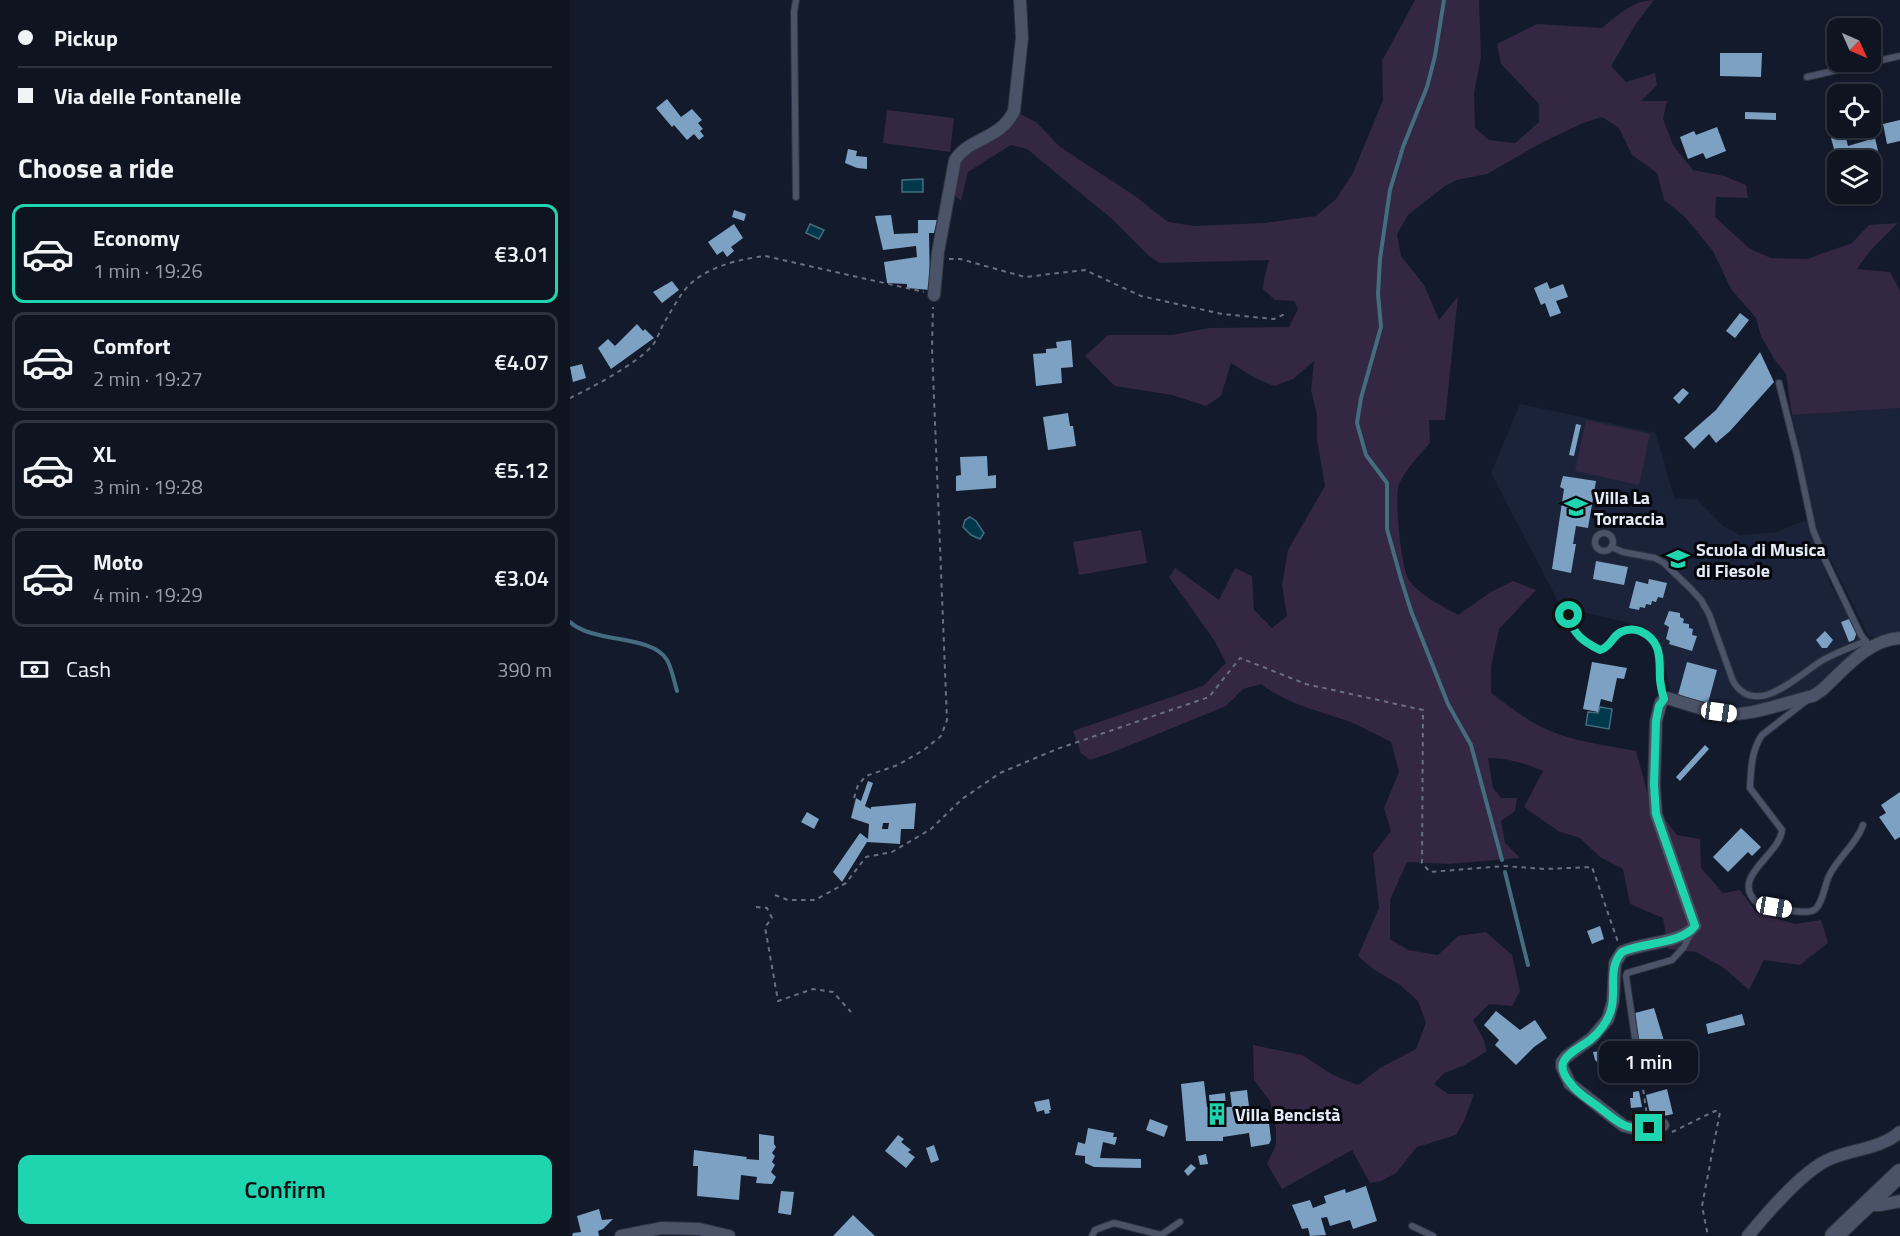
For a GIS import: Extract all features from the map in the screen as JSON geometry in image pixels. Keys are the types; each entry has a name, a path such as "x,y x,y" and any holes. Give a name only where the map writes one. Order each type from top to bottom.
{"main road":[{"path":"1834,1236 1900,1173"}],"street":[{"path":"934,295 937,263 955,160 964,150 1002,129 1010,121 1014,111 1022,38 1020,0"},
{"path":"1663,1125 1637,1129 1624,1126 1570,1084 1562,1067 1562,1062 1566,1057 1592,1038 1608,1019 1613,1001 1615,963 1622,952 1665,941 1693,929 1695,923 1656,814 1654,785 1656,721 1659,706 1667,698 1732,714 1746,713 1813,696 1822,690 1868,644 1900,638"},
{"path":"1748,1236 1811,1170 1821,1163 1888,1140 1900,1132"},
{"path":"1866,1205 1900,1201"},
{"path":"621,1236 662,1228 699,1229 729,1236"}],"lane":[{"path":"796,0 794,12 796,197"},
{"path":"1807,77 1900,56"},
{"path":"1611,547 1623,552 1655,558 1664,563 1701,600 1709,614 1733,681 1744,694 1767,696 1822,661 1868,644 1826,562 1813,530 1779,383"},
{"path":"1569,615 1577,636 1600,650 1609,646 1623,631 1637,630 1650,638 1661,658 1660,682 1664,699"},
{"path":"1813,696 1762,735 1758,741 1752,762 1750,788 1782,830 1776,846 1750,876 1748,883 1753,899 1758,904 1806,912 1814,911 1819,906 1830,874 1842,855 1857,839 1863,825"},
{"path":"1636,1045 1627,973 1671,960 1684,947 1693,929"},
{"path":"1092,1236 1095,1230 1114,1223 1161,1235 1180,1222"},
{"path":"1412,1226 1433,1236"}],"path":[{"path":"570,398 635,360 653,345 662,325 688,286 708,272 745,259 765,256 934,295 932,348 947,720 941,736 925,749 898,765 866,776 858,785 854,798"},
{"path":"937,263 954,258 1025,277 1084,270 1141,296 1222,314 1274,319 1285,314"},
{"path":"775,894 788,900 815,900 846,883 866,857 892,852 931,829 962,799 1000,773 1057,749 1209,697 1240,658 1306,684 1423,710 1422,863 1430,872 1504,866 1545,870 1592,867 1622,952"},
{"path":"756,907 767,908 772,918 765,927 778,1001 813,989 833,992 851,1012"},
{"path":"1636,1045 1649,1128"},
{"path":"1663,1125 1664,1131 1669,1134 1714,1111 1720,1112 1702,1206 1708,1236"}],"shaded area":[{"path":"1415,0 1479,0 1481,57 1474,93 1475,128 1489,140 1515,143 1539,122 1539,104 1501,64 1497,44 1537,24 1602,28 1633,5 1654,0 1637,22 1611,66 1626,82 1655,73 1657,85 1641,101 1667,101 1663,119 1673,145 1693,170 1724,176 1746,185 1748,198 1716,197 1715,217 1750,249 1771,258 1807,259 1852,243 1869,225 1898,223 1870,251 1857,269 1890,272 1900,291 1900,408 1792,415 1786,374 1761,336 1756,318 1731,289 1713,251 1685,217 1664,200 1657,173 1632,155 1619,128 1602,117 1583,123 1543,142 1487,174 1457,180 1445,186 1408,215 1397,234 1401,256 1424,285 1439,320 1458,296 1445,420 1429,420 1430,443 1413,462 1399,484 1398,516 1401,548 1409,580 1425,595 1458,615 1491,592 1513,581 1536,590 1499,629 1491,667 1491,693 1541,727 1567,737 1636,751 1649,798 1677,835 1700,839 1701,868 1723,893 1740,890 1756,912 1795,924 1821,920 1828,943 1800,965 1764,960 1749,990 1724,968 1696,952 1668,949 1663,918 1630,904 1623,869 1600,857 1580,838 1558,831 1524,807 1543,771 1516,762 1488,758 1493,788 1501,798 1517,798 1515,811 1501,821 1505,843 1520,858 1448,864 1407,862 1390,900 1390,939 1408,950 1438,955 1458,936 1486,932 1512,955 1520,991 1512,1006 1489,1004 1473,1020 1487,1051 1465,1065 1444,1073 1434,1084 1448,1094 1474,1094 1464,1121 1456,1135 1417,1147 1396,1173 1381,1181 1370,1183 1352,1150 1282,1189 1267,1164 1276,1145 1276,1129 1270,1101 1254,1080 1253,1045 1302,1055 1333,1075 1358,1085 1380,1068 1416,1049 1426,1023 1418,1001 1400,985 1373,969 1358,956 1379,908 1373,854 1391,831 1384,808 1399,772 1391,742 1348,721 1292,702 1261,684 1243,689 1226,706 1090,760 1081,753 1073,731 1203,686 1226,663 1214,640 1169,577 1175,568 1219,600 1235,568 1252,576 1254,610 1272,628 1287,616 1282,585 1288,550 1325,486 1317,440 1317,415 1311,390 1314,361 1293,379 1274,386 1255,378 1231,363 1221,396 1206,406 1172,395 1115,386 1085,356 1108,335 1172,335 1209,328 1289,327 1298,309 1294,301 1275,300 1263,289 1269,260 1160,263 1149,256 1112,219 1027,149 1011,145 968,172 961,201 949,190 955,160 1014,111 1036,122 1060,147 1135,196 1168,222 1194,226 1264,223 1316,216 1336,199 1353,173 1383,100 1382,61"},
{"path":"887,110 954,118 950,152 883,143"},
{"path":"923,179 923,192 902,192 902,180"},
{"path":"810,224 824,230 819,239 806,233"},
{"name":"Scuola di Musica di Fiesole","path":"1520,404 1656,433 1674,498 1697,499 1723,526 1740,535 1776,532 1806,520 1830,583 1865,646 1812,691 1755,708 1731,710 1672,696 1661,648 1652,634 1643,626 1561,607 1491,473"},
{"path":"1900,408 1900,635 1879,640 1868,635 1817,533 1792,415"},
{"path":"1586,420 1650,434 1639,485 1575,471"},
{"path":"970,517 976,521 984,533 980,539 971,535 963,527 965,520"},
{"path":"1141,530 1147,563 1079,575 1073,542"},
{"path":"1600,707 1612,709 1609,729 1586,725 1588,712 1598,713"}],"building":[{"path":"1720,53 1762,53 1761,77 1720,76"},
{"path":"667,99 681,117 692,109 702,120 698,123 703,129 700,131 704,136 699,140 694,134 687,140 674,125 672,127 656,108"},
{"path":"1745,112 1776,113 1776,120 1745,119"},
{"path":"1900,120 1900,141 1887,144 1883,124"},
{"path":"1717,127 1726,151 1706,159 1703,153 1688,159 1680,137 1694,131 1696,135"},
{"path":"1831,138 1846,138 1848,146 1875,138 1878,150 1834,150"},
{"path":"848,149 857,151 856,156 867,157 867,169 845,163"},
{"path":"734,210 746,214 744,221 732,217"},
{"path":"891,215 894,234 918,233 918,220 937,220 934,233 929,233 930,290 907,288 907,284 887,283 884,262 917,257 916,246 883,250 875,216"},
{"path":"734,224 743,238 731,247 734,251 727,257 723,251 717,255 708,242"},
{"path":"672,281 679,290 662,303 653,292"},
{"path":"1547,282 1550,289 1563,284 1568,297 1556,301 1561,313 1550,317 1545,303 1541,305 1534,288"},
{"path":"1740,313 1749,320 1735,338 1726,331"},
{"path":"637,324 654,338 611,369 598,348 608,339 615,346"},
{"path":"1071,340 1073,367 1061,368 1062,383 1036,386 1033,354 1046,353 1046,349 1057,348 1056,342"},
{"path":"1760,352 1774,382 1730,431 1716,443 1709,434 1694,449 1684,438 1716,410"},
{"path":"582,364 586,378 573,382 570,367"},
{"path":"1683,388 1689,393 1679,404 1673,398"},
{"path":"1068,413 1076,446 1048,450 1043,417"},
{"path":"1576,424 1581,425 1574,456 1569,455"},
{"path":"987,456 988,476 996,475 996,488 956,491 956,476 961,475 960,457"},
{"name":"Villa La Torraccia","path":"1563,476 1596,481 1588,528 1576,526 1573,544 1576,544 1571,573 1552,569 1564,489 1560,487"},
{"path":"1596,561 1628,567 1624,585 1593,579"},
{"path":"1649,579 1667,583 1663,598 1658,597 1656,602 1652,601 1651,605 1646,604 1645,608 1640,607 1639,610 1629,608 1636,581 1648,584"},
{"path":"1669,611 1680,613 1680,617 1684,619 1683,623 1689,624 1689,628 1693,629 1692,635 1697,636 1692,651 1669,644 1670,641 1666,639 1669,627 1664,624"},
{"path":"1849,619 1857,632 1854,640 1849,642 1841,622"},
{"path":"1825,631 1833,640 1827,648 1822,648 1816,640"},
{"path":"1592,662 1627,668 1624,679 1617,678 1612,702 1601,699 1598,712 1583,709"},
{"path":"1687,662 1717,670 1708,703 1678,695"},
{"path":"1705,745 1709,749 1680,781 1676,777"},
{"path":"868,781 873,783 865,806 871,809 871,807 916,803 914,829 901,829 900,844 867,842 842,882 833,872 860,833 868,839 869,824 851,818 856,798 861,801","holes":["883,823 889,823 888,829 882,829"]},
{"path":"1900,792 1900,837 1895,840 1879,817 1886,813 1881,805"},
{"path":"807,812 819,819 814,829 801,822"},
{"path":"1741,828 1761,847 1752,856 1748,852 1728,872 1713,857"},
{"path":"1600,926 1604,939 1592,944 1587,931"},
{"path":"1654,1008 1664,1041 1639,1047 1635,1013"},
{"path":"1496,1011 1520,1030 1535,1020 1547,1038 1516,1065 1495,1045 1499,1040 1484,1025"},
{"path":"1742,1014 1745,1025 1708,1034 1706,1024"},
{"path":"1635,1046 1634,1071 1608,1073 1595,1060 1593,1052"},
{"name":"Villa Bencistà","path":"1204,1081 1207,1107 1210,1106 1209,1095 1225,1093 1226,1107 1232,1107 1230,1092 1247,1090 1251,1123 1269,1122 1271,1140 1269,1144 1251,1147 1249,1133 1223,1137 1223,1141 1186,1141 1181,1084"},
{"path":"1667,1089 1673,1114 1651,1119 1646,1095"},
{"path":"1639,1091 1642,1107 1631,1108 1630,1098 1633,1098 1633,1092"},
{"path":"1049,1099 1050,1113 1045,1114 1044,1110 1037,1112 1034,1102"},
{"path":"1150,1119 1168,1126 1164,1137 1146,1130"},
{"path":"1088,1128 1114,1133 1113,1137 1117,1137 1115,1145 1103,1142 1100,1158 1141,1159 1141,1168 1094,1167 1085,1163 1085,1156 1075,1155 1078,1142 1085,1144"},
{"path":"759,1134 774,1136 776,1147 772,1153 775,1156 772,1162 775,1165 771,1172 776,1177 772,1184 756,1183 757,1177 741,1175 739,1200 697,1196 698,1166 693,1166 694,1150 759,1160"},
{"path":"898,1135 904,1139 901,1142 911,1150 908,1152 915,1157 906,1168 885,1151"},
{"path":"934,1145 939,1160 931,1163 926,1148"},
{"path":"1206,1154 1208,1164 1200,1165 1198,1156"},
{"path":"1191,1164 1196,1168 1188,1176 1184,1171"},
{"path":"1366,1186 1377,1221 1353,1229 1350,1220 1330,1226 1327,1217 1321,1218 1326,1235 1310,1236 1308,1228 1302,1229 1292,1205 1310,1200 1313,1208 1326,1203 1324,1196 1345,1189 1346,1193"},
{"path":"781,1191 794,1192 791,1215 778,1213"},
{"path":"599,1209 602,1220 613,1219 598,1231 599,1236 572,1236 573,1233 581,1232 577,1216"},
{"path":"853,1215 875,1236 833,1236"}],"waterway":[{"path":"1444,0 1435,56 1427,87 1403,147 1390,190 1380,259 1378,294 1381,327 1361,398 1357,423 1366,455 1387,483 1387,529 1401,579 1411,611 1448,704 1471,745 1502,860"},
{"path":"570,622 593,634 636,642 660,652 669,664 677,691"},
{"path":"1505,872 1528,965"}],"place":[{"name":"Villa La Torraccia","path":"1576,507"},
{"name":"Scuola di Musica di Fiesole","path":"1678,559"},
{"name":"Villa Bencistà","path":"1217,1114"}],"route":[{"path":"1569,615 1577,636 1600,650 1609,646 1618,634 1630,629 1637,630 1650,638 1661,658 1660,682 1664,699 1659,706 1656,721 1654,785 1656,814 1695,926 1689,932 1665,941 1626,950 1618,956 1615,963 1613,1001 1608,1019 1592,1038 1570,1053 1562,1062 1564,1074 1570,1084 1624,1126 1637,1129 1649,1128"}]}
